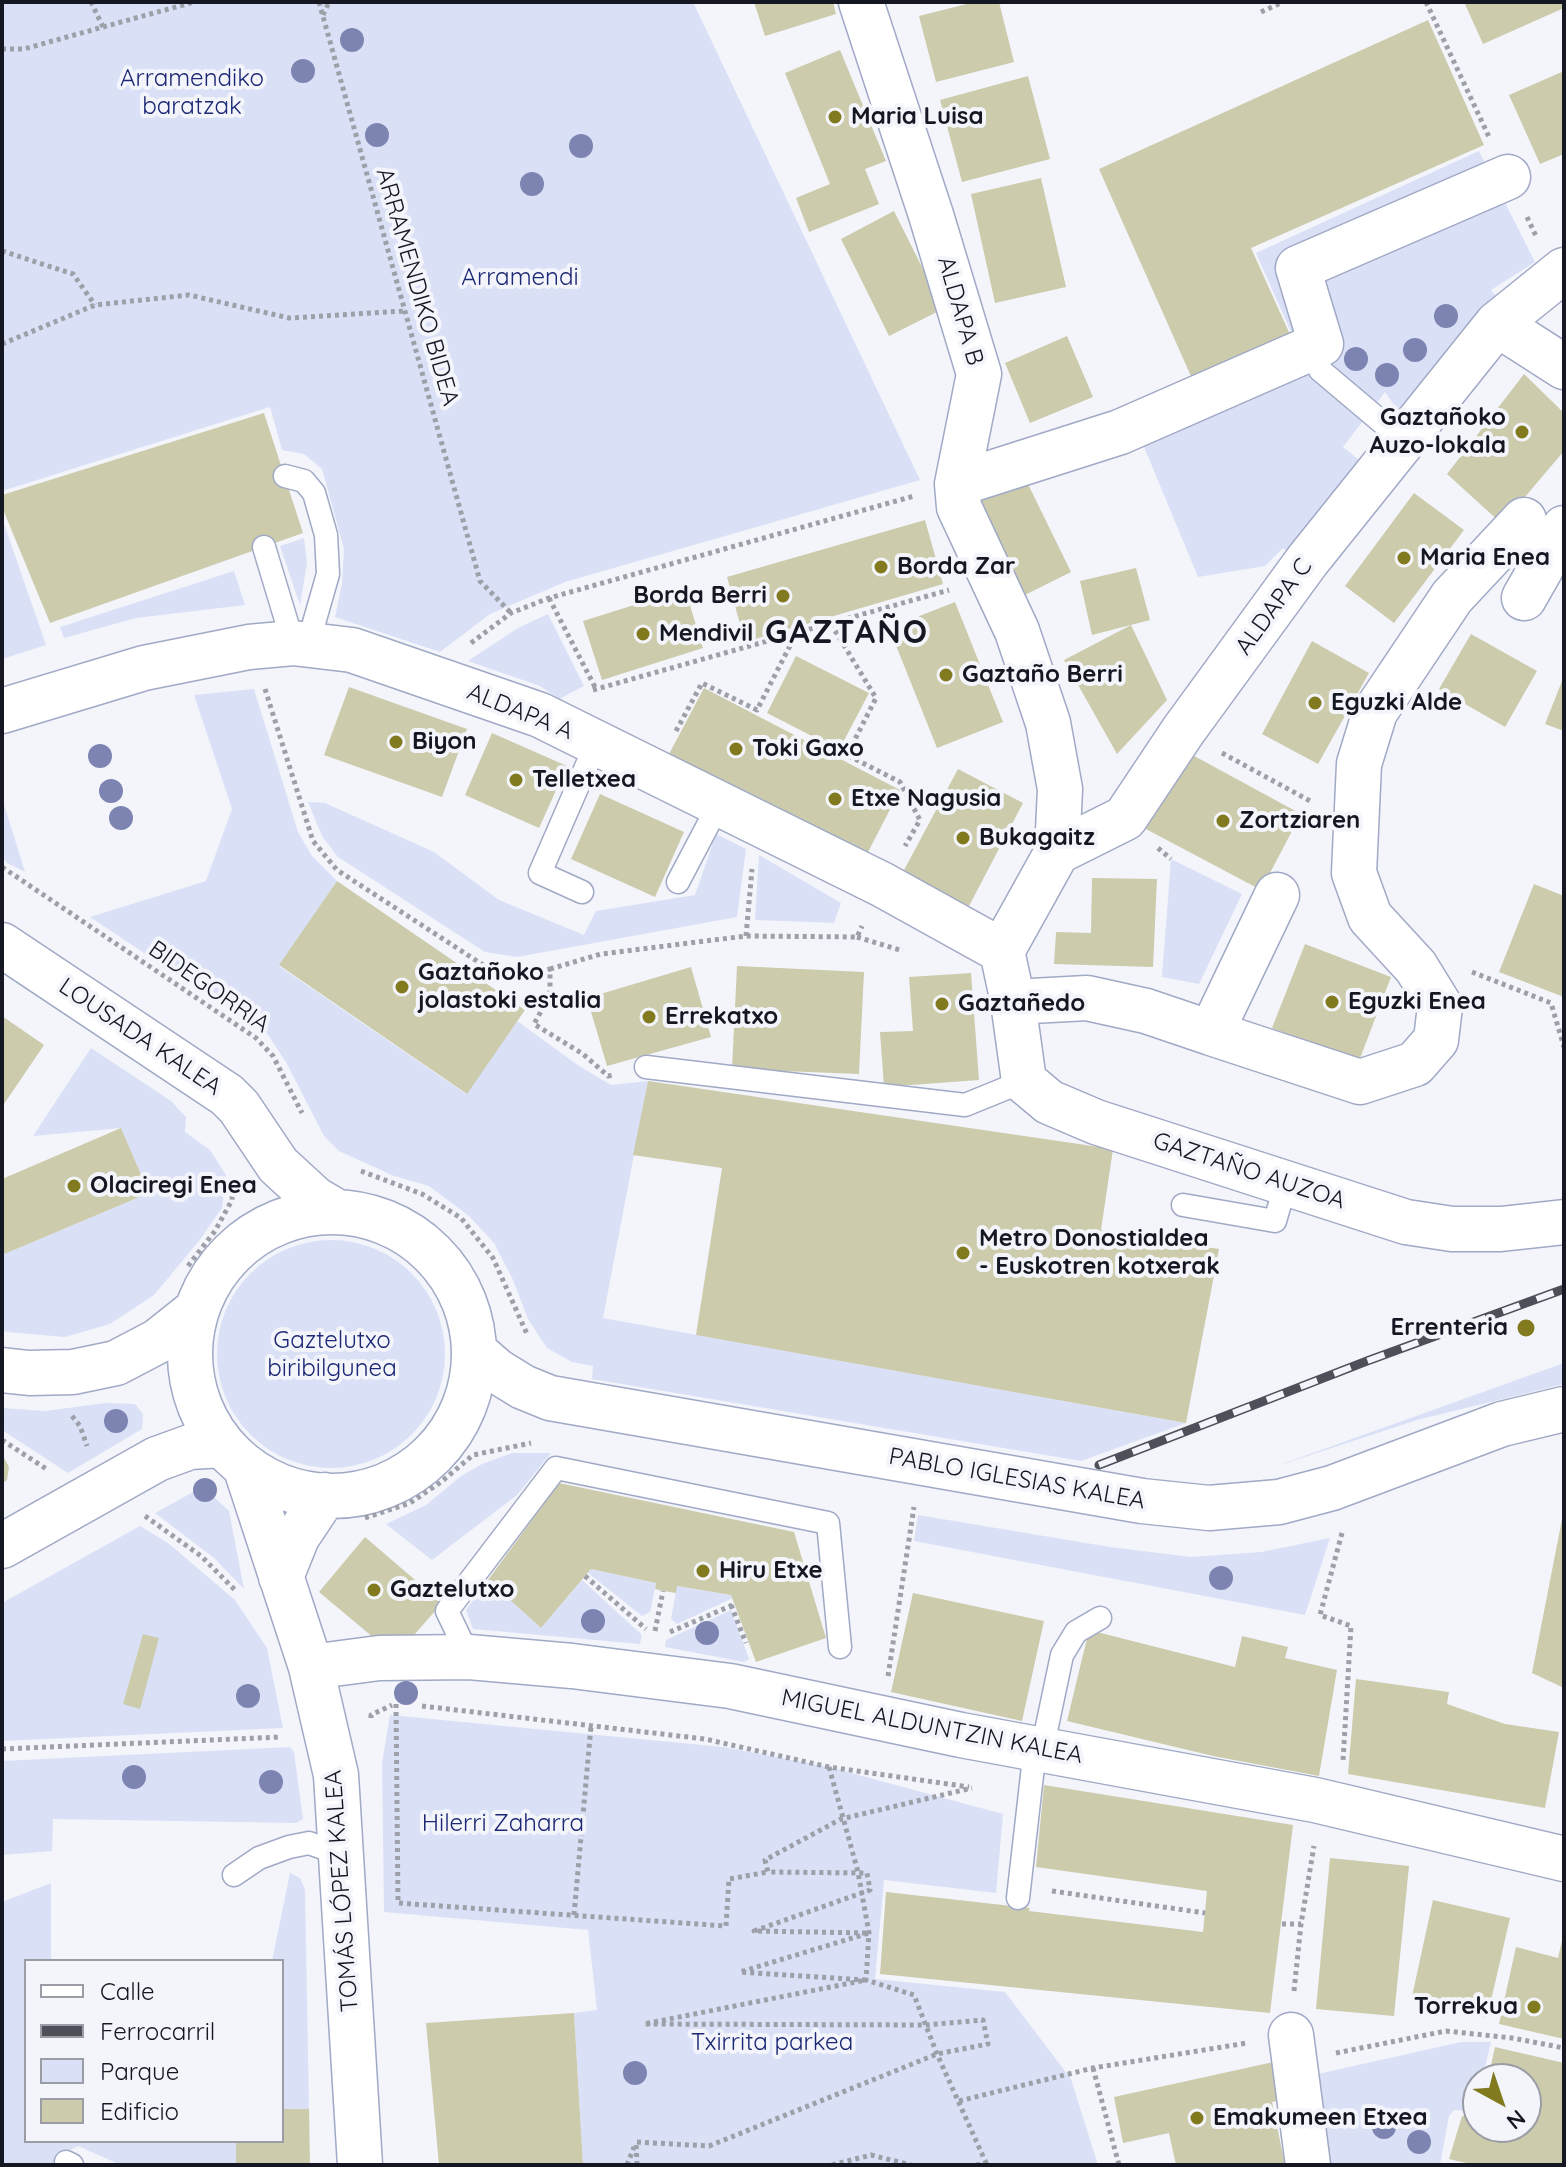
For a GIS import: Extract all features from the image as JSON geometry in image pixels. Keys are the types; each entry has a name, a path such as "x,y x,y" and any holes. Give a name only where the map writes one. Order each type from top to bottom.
{"street":[{"name":"ALDAPA B","path":"861,2 936,229 979,374 957,484 959,507 1017,631 1048,723 1060,789 1057,852"},
{"path":"957,484 1120,432 1321,344 1298,268 1508,177"},
{"name":"ALDAPA C","path":"1057,852 1125,818 1183,731 1307,561 1404,441 1564,270"},
{"path":"1493,344 1564,367"},
{"path":"1524,598 1544,524"},
{"path":"1013,1002 1087,998 1146,1011 1360,1082 1415,1064 1436,1040 1440,1006 1416,967 1370,917 1354,873 1359,764 1375,712 1452,597 1544,524"},
{"name":"ALDAPA A","path":"2,711 144,668 249,647 301,644 352,650 540,715 883,885 1012,935"},
{"path":"1024,1081 1013,1002 1012,935 1057,852"},
{"path":"1211,1033 1277,895"},
{"name":"LOUSADA KALEA","path":"2,945 220,1090 239,1107 248,1156 337,1212"},
{"name":"GAZTAÑO AUZOA","path":"1024,1081 1049,1102 1096,1122 1406,1222 1452,1229 1501,1229 1564,1222"},
{"path":"248,1156 266,1169 259,1216 250,1238"},
{"path":"2,1370 73,1372 116,1363 158,1341 188,1293 218,1270 250,1238 266,1228 300,1216 337,1212 364,1215 412,1236 434,1254 463,1298 471,1324 474,1351 472,1376 465,1401 455,1425 421,1464 399,1478 351,1495 342,1507 297,1537 281,1577"},
{"path":"188,1293 194,1388 206,1418 234,1456 269,1481 342,1507"},
{"name":"PABLO IGLESIAS KALEA","path":"474,1351 497,1371 523,1387 550,1398 1142,1501 1209,1508 1279,1502 1332,1488 1502,1424 1564,1409"},
{"path":"116,1363 154,1370 194,1388"},
{"path":"2,1546 157,1459 190,1447 234,1456"},
{"name":"TOMÁS LÓPEZ KALEA","path":"234,1456 281,1577 311,1667 336,1775 360,2165"},
{"name":"MIGUEL ALDUNTZIN KALEA","path":"311,1667 379,1658 469,1657 572,1666 730,1686 1039,1750 1331,1804 1555,1857"},
{"path":"1292,2048 1308,2165"}],"lane":[{"path":"1320,370 1404,441"},
{"path":"285,476 304,481 314,493 326,535 328,574 301,644"},
{"path":"264,547 301,644"},
{"path":"582,892 540,873 596,744"},
{"path":"678,882 719,804"},
{"path":"646,1067 965,1105 1024,1081"},
{"path":"1183,1205 1275,1221 1286,1183"},
{"path":"469,1657 447,1611 556,1468 828,1523 840,1647"},
{"path":"1018,1898 1039,1750 1062,1655 1076,1632 1100,1618"},
{"path":"234,1875 259,1858 309,1843 342,1855"}],"path":[{"path":"91,2 103,27"},
{"path":"2,49 24,49 194,2"},
{"name":"ARRAMENDIKO BIDEA","path":"319,2 480,581 511,613 549,598"},
{"path":"323,16 329,2"},
{"path":"1261,12 1283,2"},
{"path":"2,251 73,274 95,305"},
{"path":"2,344 95,305 189,295 289,318 405,311"},
{"path":"920,599 596,689 549,598 957,484"},
{"path":"262,680 313,841 337,870 500,976 526,976 601,954 746,936 857,937 920,820 900,782 847,755 876,698 831,624"},
{"path":"672,738 702,683 757,710 796,634"},
{"path":"1183,731 1356,826"},
{"path":"746,936 753,859"},
{"name":"BIDEGORRIA","path":"2,867 256,1038 273,1056 302,1115"},
{"path":"550,969 550,995 534,1024 583,1054"},
{"path":"1465,969 1551,1003 1564,1047"},
{"path":"188,1293 232,1200 248,1156"},
{"path":"350,1166 422,1194 461,1218 493,1258 528,1336"},
{"path":"2,1440 56,1475"},
{"path":"342,1507 410,1503 473,1455 525,1442 539,1444"},
{"path":"887,1680 914,1507"},
{"path":"139,1511 201,1556 242,1598"},
{"path":"1296,1974 1301,1924 1331,1804 1351,1626 1320,1615 1343,1529"},
{"path":"585,1576 642,1627 655,1634 668,1633 733,1605 747,1647"},
{"path":"655,1634 663,1591"},
{"path":"396,1703 398,1903 726,1926 729,1879 768,1872 858,1872 867,1873 870,1890 754,1931 869,1933"},
{"path":"372,1731 371,1715 396,1703 705,1739 829,1767 858,1872"},
{"path":"574,1915 591,1726"},
{"path":"2,1749 283,1737"},
{"path":"768,1872 765,1860 841,1819 972,1788"},
{"path":"1043,1890 1205,1913"},
{"path":"861,1894 869,1933 866,1980"},
{"path":"1282,1924 1301,1924"},
{"path":"869,1933 740,1972 866,1980 914,1995 987,2165 976,2165"},
{"path":"636,2142 709,2146 937,2054 988,2044 983,2020 926,2025 644,2024 866,1980"},
{"path":"959,2101 1093,2068 1446,2031 1512,2038 1564,2048"},
{"path":"1093,2068 1119,2165"},
{"path":"627,2165 636,2142"},
{"path":"636,2142 637,2165"},
{"path":"832,2165 871,2155 911,2165"}],"green space":[{"name":"Arramendi","path":"2,2 693,2 920,480 565,582 490,614 440,652 335,617 342,584 344,549 322,469 304,454 282,450 270,407 2,491"},
{"path":"1479,151 1535,262 1491,290 1497,298 1415,413 1397,409 1385,392 1343,447 1369,468 1295,558 1283,548 1265,566 1198,577 1130,413 1295,341 1256,253"},
{"path":"2,518 46,645 2,659"},
{"path":"304,538 307,563 300,605 280,546"},
{"path":"234,571 245,605 136,618 64,638 60,627"},
{"path":"548,614 584,686 559,699 540,686 468,661 518,628"},
{"path":"254,689 298,832 312,856 337,881 279,966 466,1094 517,1021 611,1085 648,1081 603,1318 1186,1423 1081,1461 592,1379 593,1366 572,1362 547,1348 528,1319 494,1243 469,1216 429,1186 394,1176 339,1151 324,1136 269,1036 243,1014 207,995 90,917 206,881 232,809 194,695"},
{"path":"2,798 25,872 2,857"},
{"path":"308,802 325,803 434,852 499,900 584,935 596,911 695,895 716,834 746,849 737,917 517,957 485,952 338,857 322,836"},
{"path":"759,855 841,903 834,923 755,920"},
{"path":"1171,859 1242,894 1199,984 1162,977"},
{"path":"91,1048 171,1101 186,1117 185,1132 210,1150 226,1175 222,1208 154,1295 110,1324 65,1337 7,1332 2,1330 2,1255 149,1193 121,1128 33,1136"},
{"name":"Gaztelutxo biribilgunea","path":"331,1240 353,1242 375,1249 412,1273 436,1310 443,1332 443,1376 436,1398 412,1435 375,1459 353,1466 331,1468 309,1466 287,1459 250,1435 226,1398 219,1376 217,1354 219,1332 226,1310 250,1273 287,1249 309,1242"},
{"path":"1564,1363 1564,1384 1417,1420 1271,1468"},
{"path":"106,1403 135,1404 143,1414 142,1429 68,1473 2,1430 2,1408 45,1411"},
{"path":"512,1453 551,1453 517,1495 432,1560 386,1524 426,1505 461,1476 482,1464"},
{"path":"195,1491 213,1496 229,1511 244,1589 214,1558 155,1513"},
{"path":"918,1515 1110,1547 1191,1557 1261,1552 1330,1538 1305,1615 914,1541"},
{"path":"140,1526 168,1543 235,1600 267,1648 283,1728 2,1741 2,1603"},
{"path":"591,1569 656,1583 650,1612 642,1616 588,1573"},
{"path":"488,1580 541,1628 582,1580 642,1635 640,1644 473,1629 466,1610"},
{"path":"677,1586 731,1595 733,1598 677,1624 671,1619"},
{"path":"731,1610 749,1659 744,1662 665,1647 666,1640"},
{"name":"Txirrita parkea","path":"390,1715 723,1747 829,1767 1003,1814 996,1893 884,1880 875,1979 1005,1992 1071,2079 1098,2165 583,2165 574,2013 597,2010 588,1930 384,1912 382,1763"},
{"path":"290,1747 294,1752 303,1819 296,1823 53,1819 52,1851 2,1855 2,1761"},
{"path":"290,1873 300,1878 305,1890 309,2109 284,2109 284,1959 272,1959"},
{"path":"51,1883 51,1959 24,1959 24,2143 236,2143 236,2165 121,2165 78,2146 55,2158 53,2165 2,2165 2,1902"},
{"path":"1461,2042 1491,2042 1486,2063 1462,2063 1462,2110 1454,2110 1449,2116 1440,2165 1319,2165 1309,2076"}],"building":[{"path":"754,2 833,2 836,14 765,36"},
{"path":"975,2 999,2 1014,62 936,82 919,16"},
{"path":"1464,2 1564,2 1564,8 1483,44"},
{"path":"1428,20 1484,145 1251,248 1292,339 1194,383 1099,169"},
{"name":"Maria Luisa","path":"840,50 886,161 865,169 879,204 809,232 796,198 830,184 785,73"},
{"path":"1564,71 1564,154 1540,164 1509,95"},
{"path":"1028,76 1050,159 962,182 940,100"},
{"path":"1041,178 1066,287 995,303 971,194"},
{"path":"894,211 943,309 889,336 841,239"},
{"path":"1067,336 1093,397 1030,423 1005,363"},
{"name":"Gaztañoko Auzo-lokala","path":"1524,374 1564,413 1564,451 1502,524 1447,474"},
{"path":"264,413 303,533 50,623 2,507 2,495"},
{"path":"1024,476 1071,572 1019,598 972,501"},
{"name":"Maria Enea","path":"1414,493 1464,530 1394,623 1345,586"},
{"path":"925,520 943,584 745,642 727,577"},
{"path":"1136,568 1150,620 1092,635 1080,581"},
{"name":"Mendivil","path":"685,589 703,648 602,680 583,621"},
{"name":"Gaztaño Berri","path":"955,602 1003,722 937,748 889,628"},
{"path":"1131,625 1167,700 1117,754 1064,660"},
{"path":"1471,634 1537,671 1505,727 1439,689"},
{"name":"Eguzki Alde","path":"1312,641 1369,673 1318,764 1262,734"},
{"path":"796,656 869,693 839,750 767,713"},
{"path":"1564,676 1564,731 1545,724"},
{"name":"Biyon","path":"349,687 467,729 442,797 324,755"},
{"path":"704,688 900,790 866,856 668,756"},
{"name":"Telletxea","path":"492,733 567,766 539,828 465,795"},
{"name":"Zortziaren","path":"1185,751 1301,814 1261,890 1144,828"},
{"name":"Bukagaitz","path":"958,769 1023,803 969,906 903,872"},
{"path":"600,794 684,832 655,897 571,859"},
{"path":"1092,878 1157,879 1153,967 1054,964 1056,932 1091,933"},
{"name":"Gaztañoko jolastoki estalia","path":"337,881 525,1010 467,1094 279,965"},
{"path":"1534,884 1564,896 1564,997 1499,972"},
{"name":"Eguzki Enea","path":"1305,944 1391,977 1359,1061 1272,1028"},
{"path":"737,966 864,972 859,1074 732,1069"},
{"name":"Errekatxo","path":"691,967 711,1037 607,1066 587,998"},
{"name":"Gaztañedo","path":"971,973 979,1080 884,1087 880,1032 913,1031 909,977"},
{"path":"2,1016 44,1045 2,1107"},
{"name":"Metro Donostialdea - Euskotren kotxerak","path":"648,1081 1113,1149 1101,1230 1219,1249 1186,1423 696,1335 722,1168 633,1155"},
{"name":"Olaciregi Enea","path":"121,1128 149,1193 2,1255 2,1179"},
{"path":"2,1454 9,1467 7,1480 2,1484"},
{"name":"Hiru Etxe","path":"559,1483 794,1532 826,1638 756,1662 731,1595 677,1586 676,1593 663,1591 655,1589 656,1583 591,1569 541,1628 488,1580"},
{"path":"1564,1515 1564,1688 1532,1673"},
{"name":"Gaztelutxo","path":"365,1537 442,1603 408,1642 380,1643 319,1592"},
{"path":"913,1593 1044,1621 1022,1721 891,1692"},
{"path":"1089,1630 1235,1667 1242,1636 1288,1647 1285,1658 1337,1670 1319,1776 1213,1756 1067,1721"},
{"path":"143,1634 159,1638 140,1709 123,1704"},
{"path":"1356,1679 1449,1692 1447,1704 1505,1724 1559,1732 1545,1808 1348,1774"},
{"path":"1044,1785 1293,1825 1270,2013 880,1974 886,1892 1203,1932 1207,1891 1036,1867"},
{"path":"1330,1858 1409,1866 1394,2016 1316,2009"},
{"path":"1433,1900 1510,1918 1487,2018 1411,2001"},
{"name":"Torrekua","path":"1563,1936 1564,2039 1499,2024 1516,1947 1558,1958"},
{"path":"574,2013 583,2165 439,2165 426,2023"},
{"path":"1495,2047 1564,2063 1564,2165 1475,2165 1449,2159 1462,2116 1462,2143 1542,2143 1542,2063 1492,2063"},
{"name":"Emakumeen Etxea","path":"1278,2061 1286,2099 1272,2102 1285,2165 1176,2165 1169,2133 1123,2143 1114,2097"},
{"path":"284,2109 309,2109 310,2165 236,2165 236,2143 284,2143"}],"railway":[{"path":"1099,1465 1564,1289"}],"place":[{"name":"Maria Luisa","path":"835,117"},
{"name":"Gaztañoko Auzo-lokala","path":"1522,432"},
{"name":"Maria Enea","path":"1404,558"},
{"name":"Borda Zar","path":"881,567"},
{"name":"Borda Berri","path":"783,596"},
{"name":"Mendivil","path":"643,634"},
{"name":"Gaztaño Berri","path":"946,675"},
{"name":"Eguzki Alde","path":"1315,703"},
{"name":"Biyon","path":"396,742"},
{"name":"Toki Gaxo","path":"736,749"},
{"name":"Telletxea","path":"516,780"},
{"name":"Etxe Nagusia","path":"835,799"},
{"name":"Zortziaren","path":"1223,821"},
{"name":"Bukagaitz","path":"963,838"},
{"name":"Gaztañoko jolastoki estalia","path":"402,987"},
{"name":"Eguzki Enea","path":"1332,1002"},
{"name":"Gaztañedo","path":"942,1004"},
{"name":"Errekatxo","path":"649,1017"},
{"name":"Olaciregi Enea","path":"74,1186"},
{"name":"Metro Donostialdea - Euskotren kotxerak","path":"963,1253"},
{"name":"Errenteria","path":"1526,1328"},
{"name":"Hiru Etxe","path":"703,1571"},
{"name":"Gaztelutxo","path":"374,1590"},
{"name":"Torrekua","path":"1534,2007"},
{"name":"Emakumeen Etxea","path":"1197,2118"}],"district":[{"name":"GAZTAÑO","path":"847,633"}],"park label":[{"name":"Arramendiko baratzak","path":"192,93"},
{"name":"Hilerri Zaharra","path":"503,1824"}]}
